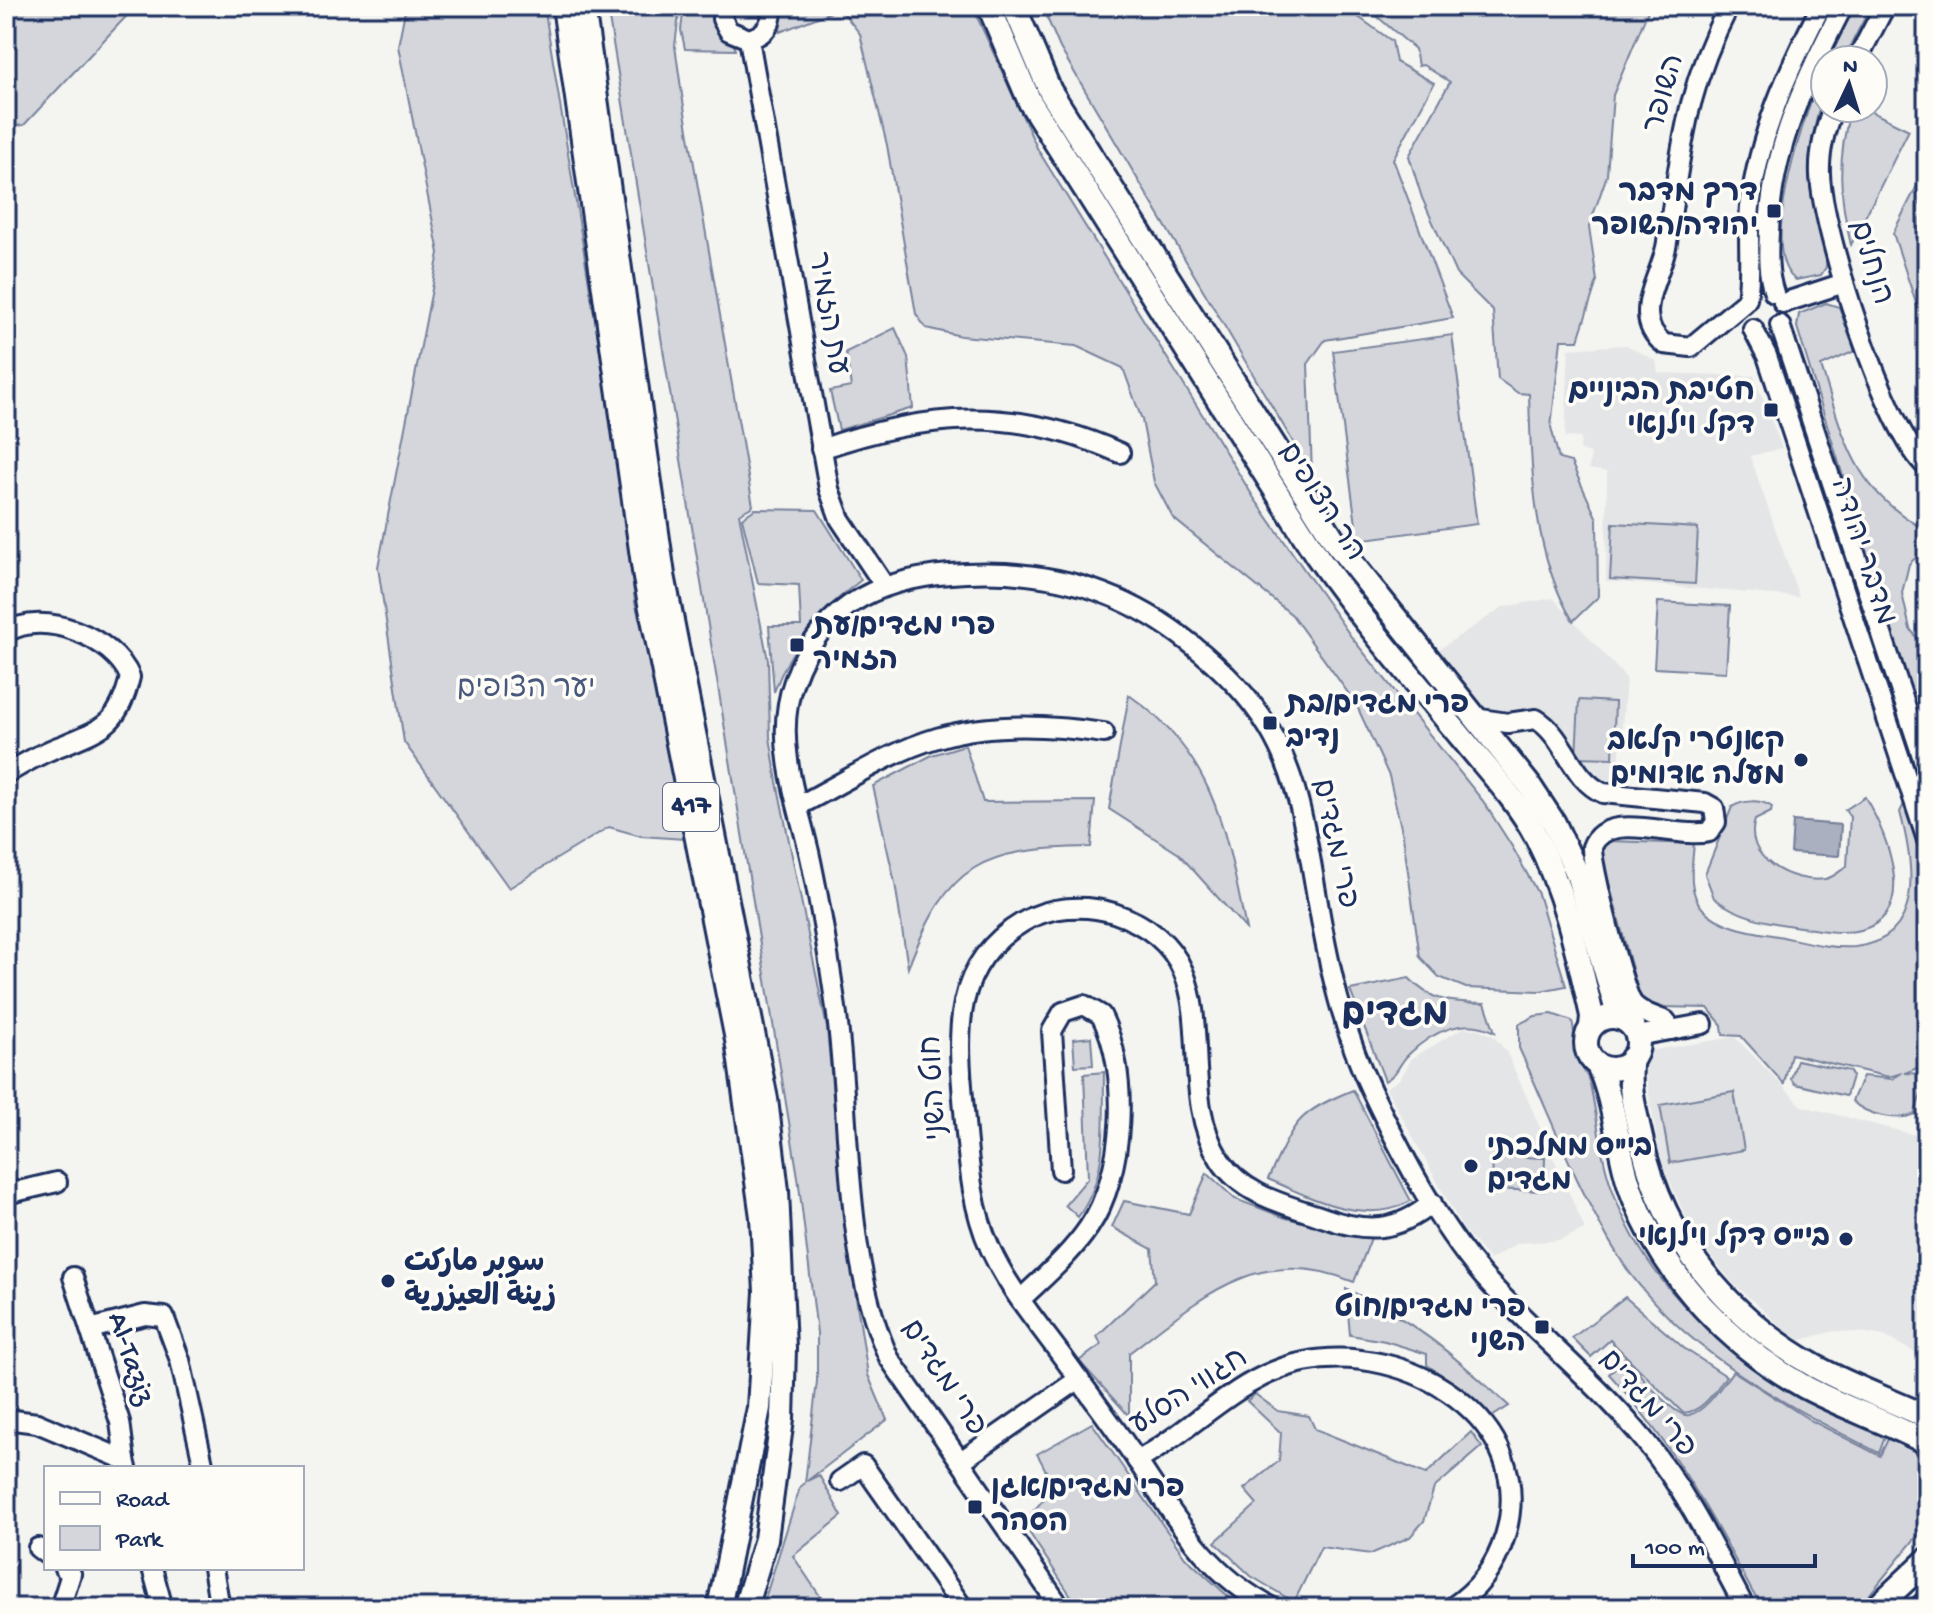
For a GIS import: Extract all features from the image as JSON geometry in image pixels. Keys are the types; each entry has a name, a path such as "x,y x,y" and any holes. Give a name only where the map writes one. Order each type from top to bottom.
{"main road":[{"name":"417","path":"564,6 645,578 737,1040 762,1217 766,1292 763,1374 745,1489 719,1608"},
{"name":"417","path":"583,6 663,575 766,1099 777,1191 783,1262 782,1419 766,1539 745,1608"},
{"name":"הר הצופים","path":"989,6 1030,102 1317,556 1360,615 1511,799 1535,834 1574,935 1592,1016 1591,1027"},
{"name":"הר הצופים","path":"1014,6 1050,91 1336,543 1518,772 1554,823 1577,873 1619,1018"},
{"path":"1927,1417 1798,1356 1747,1318 1709,1280 1677,1236 1648,1169 1630,1088 1633,1028 1619,1018 1606,1017 1591,1027 1587,1035 1587,1051 1598,1065 1633,1197 1657,1247 1692,1294 1732,1335 1786,1375 1927,1443"},
{"path":"1598,1065 1617,1068 1634,1047"},
{"path":"711,1608 728,1560"},
{"path":"1876,1608 1927,1560"},
{"path":"1921,1608 1927,1602"}],"street":[{"path":"723,6 722,19 729,31 749,39 765,31 770,24 771,6"},
{"name":"השופר","path":"1729,6 1690,96 1679,148 1667,244 1648,311 1650,327 1664,344 1680,348 1697,344 1746,300"},
{"path":"1821,6 1779,92 1758,157 1750,211 1743,313 1752,328 1764,332 1780,325 1785,312 1768,260 1769,213 1777,161 1794,108 1843,6"},
{"path":"1865,44 1885,6"},
{"name":"עת הזמיר","path":"749,39 829,489 840,519 884,585"},
{"name":"הנחלים","path":"1828,124 1821,146 1819,173 1825,215 1844,283 1898,427 1927,467"},
{"path":"1746,300 1761,290 1779,298 1844,283"},
{"name":"השופר","path":"1652,295 1643,315 1643,332 1653,348 1669,356 1687,358 1702,352 1730,326 1752,328"},
{"name":"מדבר יהודה","path":"1780,325 1927,771"},
{"name":"מדבר יהודה","path":"1752,328 1767,356 1927,840"},
{"path":"821,449 904,425 971,418 1034,424 1069,432 1120,453"},
{"name":"פרי מגדים","path":"1061,1608 889,1358 866,1297 834,995 821,908 788,759 786,713 801,664 832,619 852,602 884,585 919,576 978,572 1036,575 1097,589 1171,629 1195,647 1248,701 1282,753 1300,805 1333,979 1351,1040 1370,1087 1432,1203 1488,1281 1593,1383 1650,1447 1676,1483 1743,1606"},
{"path":"6,774 45,753 104,728 121,705 130,677 123,661 77,633 32,622 8,629"},
{"path":"1474,718 1496,722 1536,719 1597,791 1610,795 1705,803 1714,808 1716,822 1709,832 1617,827 1600,833 1592,847 1621,977 1631,1002 1648,1015 1666,1021 1671,1030"},
{"path":"1518,772 1510,735 1521,720"},
{"path":"798,806 937,738 987,729 1031,727 1104,733"},
{"name":"חוט השני","path":"1137,1461 992,1252 975,1207 958,1041 967,990 979,964 993,945 1026,919 1070,908 1109,911 1147,929 1172,953 1188,981 1193,999 1204,1123 1209,1140 1230,1174 1265,1197 1364,1229 1398,1225 1432,1203"},
{"path":"1022,1298 1089,1229 1100,1209 1114,1165 1117,1061 1101,1015 1084,1005 1063,1012 1052,1031 1061,1170"},
{"path":"1634,1047 1671,1030 1703,1024"},
{"path":"6,1194 57,1182"},
{"name":"Al-Taziz","path":"73,1277 120,1422 126,1464"},
{"path":"90,1329 145,1315 164,1317 180,1360 204,1466"},
{"name":"חגווי הסלע","path":"1273,1608 1239,1589 1206,1558 1177,1523 1137,1461 1172,1440 1238,1389 1295,1364 1328,1359 1373,1360 1432,1380 1469,1410 1498,1448 1511,1501 1510,1519 1497,1558 1472,1593 1451,1608"},
{"path":"961,1461 1036,1410 1086,1388"},
{"name":"Al-Taziz","path":"6,1419 37,1423 126,1464"},
{"path":"840,1481 863,1465 963,1608"},
{"path":"60,1608 71,1574 66,1570"},
{"path":"153,1570 163,1608"},
{"path":"213,1570 220,1608"}],"shaded area":[{"path":"1626,345 1656,361 1658,373 1754,376 1782,448 1750,456 1799,597 1606,581 1607,472 1589,469 1591,453 1580,450 1581,438 1565,437 1569,349"},
{"path":"1553,598 1626,678 1617,788 1601,784 1587,774 1537,711 1501,713 1487,709 1435,652 1503,607"},
{"path":"1463,1028 1479,1029 1493,1036 1506,1051 1585,1229 1560,1240 1518,1243 1490,1260 1463,1229 1386,1088 1400,1079 1412,1058"},
{"path":"1735,1037 1802,1106 1927,1138 1927,1350 1914,1352 1884,1336 1867,1333 1834,1331 1797,1341 1732,1282 1695,1237 1661,1162 1643,1061 1648,1051"}],"green space":[{"path":"6,6 136,6 24,125 6,127"},
{"name":"יער הצופים","path":"406,6 544,6 621,480 635,602 656,683 684,839 641,836 609,827 509,888 404,742 378,567 439,253 398,46"},
{"path":"607,6 680,6 675,46 682,95 753,506 739,514 768,660 770,737 827,1028 844,1220 868,1375 887,1420 807,1481 819,1475 842,1516 793,1556 828,1608 762,1608 800,1487 805,1483 817,1381 817,1333 798,1177"},
{"path":"684,6 715,6 734,41 735,50 685,49 681,30"},
{"path":"783,6 828,6 831,12 780,32"},
{"path":"838,6 972,6 1038,150 1254,498 1352,638 1483,801 1513,848 1538,894 1566,986 1540,991 1466,988 1439,977 1420,957 1403,836 1389,776 1356,704 1292,615 1173,518 1154,482 1142,420 1123,368 1076,346 961,336 926,328 916,314 887,145 860,34"},
{"path":"1042,6 1343,6 1392,41 1396,62 1434,83 1393,159 1453,318 1325,340 1308,364 1312,474 1060,48"},
{"path":"1365,6 1650,6 1613,95 1607,175 1589,227 1597,281 1578,340 1561,340 1551,427 1559,459 1571,462 1597,519 1598,597 1573,621 1560,596 1542,540 1533,481 1529,394 1518,393 1498,379 1493,311 1456,274 1422,198 1409,156 1450,82 1423,65 1418,66 1415,49"},
{"path":"1855,6 1871,6 1851,44 1836,44"},
{"path":"1809,108 1809,124 1816,124 1809,176 1826,267 1821,275 1796,280 1785,265 1781,241 1783,211 1789,177"},
{"path":"1889,120 1909,130 1851,245 1841,176 1846,126 1889,124"},
{"path":"1927,166 1927,182 1918,207 1919,231 1927,251 1927,337 1893,233"},
{"path":"1826,303 1839,307 1855,351 1821,366 1837,418 1855,461 1867,481 1883,498 1927,531 1927,547 1909,564 1902,593 1910,629 1927,650 1927,732 1919,723 1797,327 1799,314"},
{"path":"895,328 908,357 913,408 839,430 830,391 851,387 846,352"},
{"path":"1452,335 1477,524 1358,540 1333,351"},
{"path":"755,509 817,510 861,580 809,629 789,658 774,692 769,626 801,626 799,585 758,583 742,518"},
{"path":"1613,523 1698,528 1695,584 1610,579"},
{"path":"1658,602 1730,606 1726,672 1654,668"},
{"path":"1129,695 1158,718 1181,743 1199,770 1223,828 1246,929 1179,854 1109,809"},
{"path":"1579,700 1615,702 1613,758 1576,757"},
{"path":"965,745 983,802 1095,801 1091,847 1022,852 996,858 974,868 955,884 938,905 908,968 895,883 873,786 932,755"},
{"path":"1865,797 1881,829 1893,870 1894,889 1890,907 1879,921 1861,930 1823,931 1755,918 1733,910 1714,898 1705,874 1732,807 1752,801 1772,807 1771,812 1755,820 1753,834 1763,857 1785,873 1825,879 1847,866 1850,817 1845,810"},
{"path":"1904,804 1927,868 1927,1071 1917,1068 1905,1073 1927,1074 1915,1114 1882,1116 1852,1101 1863,1076 1892,1079 1902,1073 1889,1077 1791,1054 1784,1084 1741,1036 1723,1035 1722,1025 1708,1008 1661,1007 1640,999 1602,857 1605,844 1610,841 1694,844 1692,869 1695,895 1711,916 1751,931 1828,946 1855,947 1878,941 1894,929 1904,914 1910,874 1900,812"},
{"path":"1409,978 1435,997 1485,1003 1495,1032 1472,1025 1450,1028 1428,1039 1409,1054 1385,1081 1350,990"},
{"path":"1552,1014 1572,1021 1575,1051 1590,1084 1602,1152 1613,1191 1632,1235 1658,1275 1688,1310 1761,1369 1801,1394 1885,1437 1879,1453 1807,1415 1736,1372 1671,1320 1643,1290 1619,1257 1591,1207 1519,1048 1519,1024 1535,1016"},
{"path":"1091,1037 1093,1065 1075,1066 1073,1039"},
{"path":"1797,1060 1850,1071 1852,1076 1846,1096 1795,1084 1791,1079"},
{"path":"1104,1072 1104,1129 1100,1166 1088,1201 1078,1217 1065,1205 1088,1178 1084,1074"},
{"path":"1353,1090 1411,1201 1376,1211 1357,1210 1320,1201 1268,1179 1298,1122 1318,1106"},
{"path":"1734,1092 1744,1150 1670,1163 1660,1105"},
{"path":"1493,1156 1545,1158 1544,1191 1492,1189"},
{"path":"1207,1173 1235,1199 1286,1218 1371,1238 1354,1282 1320,1271 1289,1268 1260,1272 1233,1282 1181,1313 1129,1353 1129,1416 1079,1361 1101,1345 1097,1336 1155,1281 1152,1249 1112,1227 1124,1201 1189,1214"},
{"path":"1346,1289 1413,1326 1509,1406 1490,1418 1451,1381 1427,1365 1427,1354 1385,1341 1350,1335"},
{"path":"1625,1297 1685,1349 1726,1376 1697,1409 1683,1413 1610,1340 1591,1357 1572,1338"},
{"path":"1625,1357 1665,1402 1682,1414 1689,1415 1702,1408 1733,1371 1810,1420 1880,1456 1888,1439 1927,1456 1927,1524 1870,1594 1851,1608 1766,1608 1753,1593 1705,1506 1670,1451 1609,1374"},
{"path":"1255,1394 1278,1411 1309,1416 1315,1429 1426,1474 1471,1432 1482,1447 1434,1488 1424,1521 1410,1537 1371,1554 1321,1547 1294,1602 1251,1576 1215,1542 1257,1504 1244,1489 1279,1461 1281,1433 1247,1401"},
{"path":"1092,1423 1185,1557 1241,1608 1079,1608 1023,1523 1045,1497 1050,1485 1037,1454"}],"water":[{"path":"1793,821 1841,825 1839,856 1791,853"}],"place":[{"name":"דרך מדבר יהודה/השופר","path":"1774,211"},
{"name":"חטיבת הביניים דקל וילנאי","path":"1771,410"},
{"name":"פרי מגדים/עת הזמיר","path":"797,645"},
{"name":"פרי מגדים/בת נדיב","path":"1270,723"},
{"name":"קאנטרי קלאב מעלה אדומים","path":"1801,760"},
{"name":"בי\"ס ממלכתי מגדים","path":"1471,1166"},
{"name":"בי\"ס דקל וילנאי","path":"1846,1239"},
{"name":"سوبر ماركت زينة العيزرية","path":"388,1281"},
{"name":"פרי מגדים/חוט השני","path":"1542,1327"},
{"name":"פרי מגדים/אגן הסהר","path":"975,1507"}],"district":[{"name":"מגדים","path":"1395,1017"}]}
